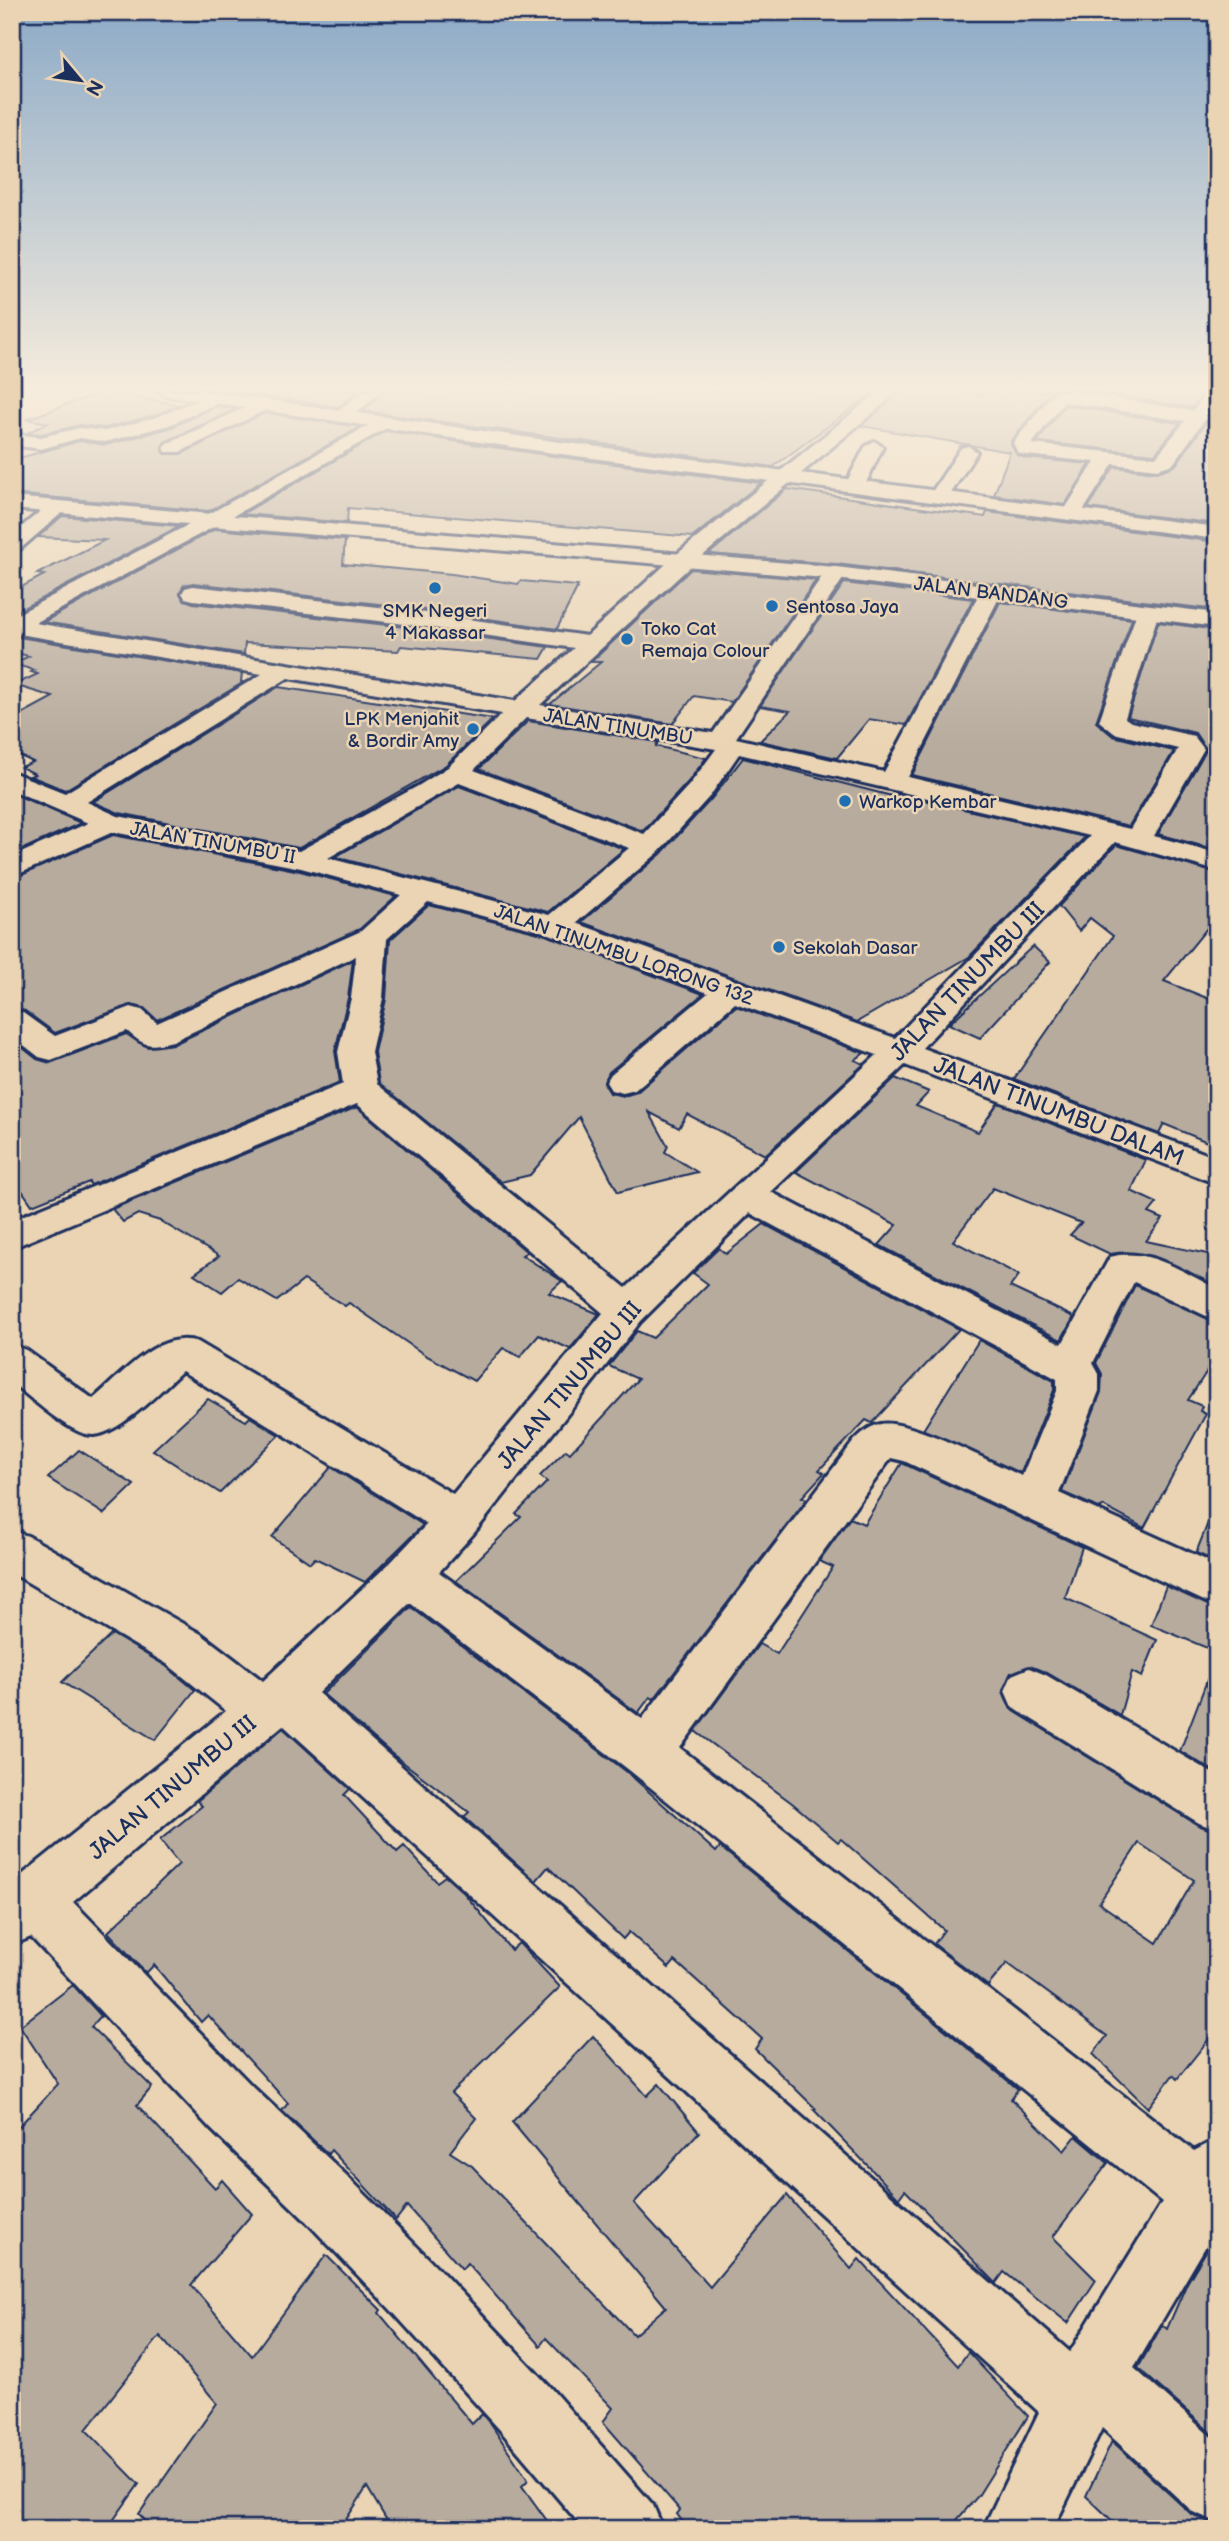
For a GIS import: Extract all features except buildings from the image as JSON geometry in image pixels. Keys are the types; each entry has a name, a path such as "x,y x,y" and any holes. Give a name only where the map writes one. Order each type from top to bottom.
{"street":[{"path":"12,546 54,510"},
{"name":"JALAN BANDANG","path":"117,510 221,514 693,552 1217,605"},
{"name":"JALAN BANDANG","path":"184,510 221,514"},
{"path":"12,626 229,510"},
{"name":"JALAN TINUMBU II","path":"12,780 110,823 303,860 428,792 457,773 520,710 693,552 744,510"},
{"path":"1029,510 1217,533"},
{"path":"1071,515 1075,510"},
{"name":"JALAN BANDANG","path":"693,552 836,573 1217,620"},
{"path":"555,926 649,846 700,790 726,744 836,573"},
{"path":"193,593 405,617 592,645"},
{"path":"893,780 991,593"},
{"name":"JALAN TINUMBU III","path":"22,1910 273,1703 408,1575 458,1520 627,1311 1124,836 1191,749 1185,741 1123,728 1112,721 1148,611"},
{"name":"JALAN TINUMBU","path":"12,626 726,744 893,780 1124,836 1217,862"},
{"path":"67,803 282,672"},
{"path":"457,773 649,846"},
{"path":"12,868 110,823"},
{"name":"JALAN TINUMBU LORONG 132","path":"303,860 555,926 900,1052"},
{"path":"12,1020 51,1050 131,1017 152,1037 372,937 423,890"},
{"path":"372,937 367,997 353,1049 354,1068 361,1089 627,1311"},
{"path":"623,1082 731,990"},
{"name":"JALAN TINUMBU DALAM","path":"900,1052 1217,1172"},
{"path":"12,1236 361,1089"},
{"path":"746,1195 1071,1365 1078,1374 1078,1391 1033,1502"},
{"path":"1071,1365 1124,1266 1141,1269 1217,1306"},
{"path":"12,1361 86,1416 94,1418 106,1412 171,1357 184,1353 458,1520"},
{"path":"647,1753 869,1453 881,1441 894,1441 917,1448 1217,1587"},
{"path":"12,1550 184,1648 273,1703 1085,2389 1217,2487"},
{"path":"408,1575 647,1753 1208,2181 1085,2389 1017,2529"},
{"path":"1029,1691 1217,1805"},
{"path":"22,1910 133,2001 233,2109 338,2209 446,2322 629,2529"}],"place":[{"name":"SMK Negeri 4 Makassar","path":"435,588"},
{"name":"Sentosa Jaya","path":"772,606"},
{"name":"Toko Cat Remaja Colour","path":"627,639"},
{"name":"LPK Menjahit & Bordir Amy","path":"473,729"},
{"name":"Warkop Kembar","path":"845,801"},
{"name":"Sekolah Dasar","path":"779,947"}]}
